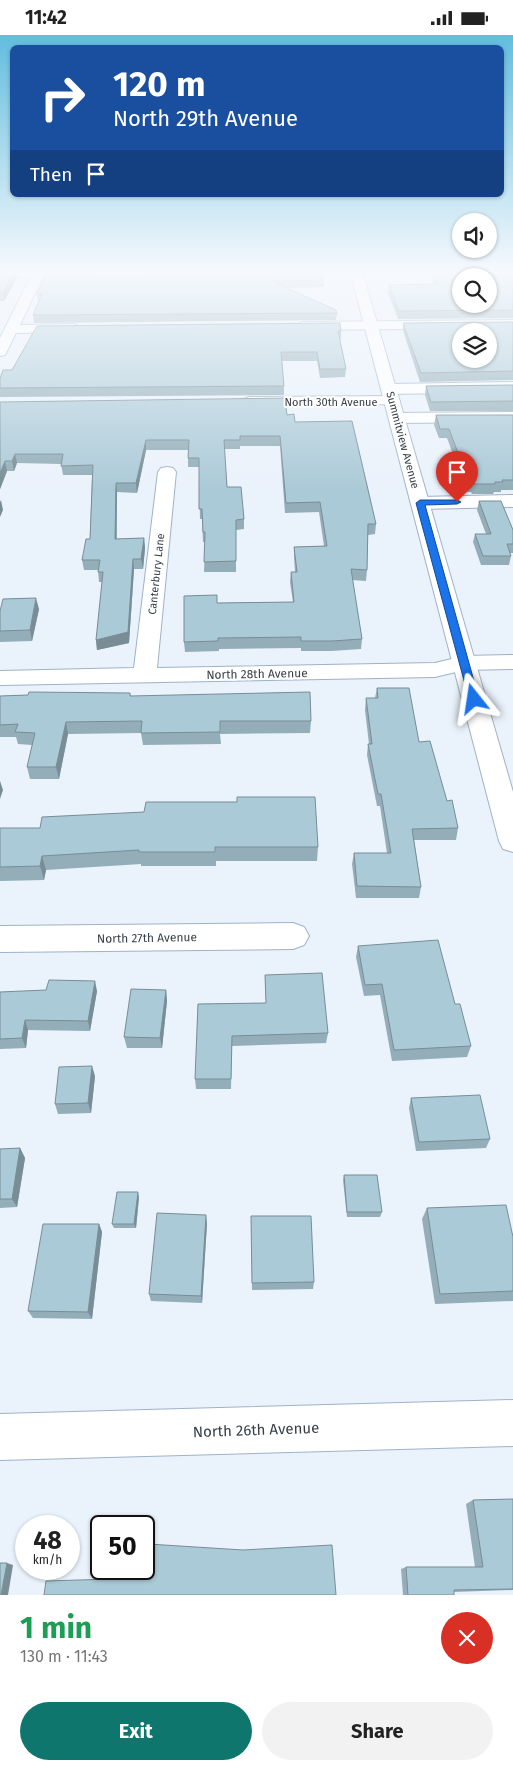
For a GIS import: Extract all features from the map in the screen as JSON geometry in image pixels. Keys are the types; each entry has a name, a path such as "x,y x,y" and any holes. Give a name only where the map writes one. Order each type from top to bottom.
{"street":[{"name":"Summitview Avenue","path":"377,344 513,841"},
{"name":"North 30th Avenue","path":"236,402 393,403 513,387"},
{"path":"393,403 513,417"},
{"name":"Canterbury Lane","path":"145,676 167,471"},
{"path":"420,503 513,501"},
{"name":"North 28th Avenue","path":"0,678 435,670 464,663 513,662"},
{"name":"North 27th Avenue","path":"0,939 293,936"},
{"name":"North 26th Avenue","path":"0,1437 513,1423"}],"building":[{"path":"27,344 341,344 346,369 320,369 317,352 281,352 284,386 0,388 0,378 3,370 12,370"},
{"path":"410,344 452,344 452,368 497,368 497,344 513,344 513,371 421,373"},
{"path":"513,385 513,401 431,402 426,386"},
{"path":"285,398 287,415 294,414 295,422 352,421 376,524 368,524 367,570 351,569 362,639 301,641 301,637 218,638 218,641 184,642 184,596 217,595 217,603 294,602 291,572 297,572 294,547 327,546 320,502 286,503 280,436 240,436 240,440 224,440 227,487 241,487 244,519 236,520 236,561 204,562 205,532 203,532 202,509 199,509 199,458 188,458 189,440 146,440 136,483 116,483 115,539 144,538 141,559 133,559 128,632 96,640 103,572 98,572 100,560 82,560 86,539 90,539 93,465 61,466 63,454 15,454 12,461 5,461 0,473 0,402"},
{"path":"436,415 513,415 513,480 502,480 503,482 495,482 495,484 474,484 469,482 449,429 440,429"},
{"path":"479,501 501,501 513,530 513,544 507,544 511,556 483,556 475,534 491,534"},
{"path":"36,598 30,630 0,631 0,611 3,599"},
{"path":"377,688 409,688 419,742 430,741 447,801 452,800 458,828 412,829 421,887 357,886 354,853 391,853 381,794 378,794 368,744 372,744 366,698 378,698"},
{"path":"29,692 130,693 130,696 310,692 311,721 220,721 220,732 141,733 142,721 66,722 56,767 27,767 35,733 15,732 18,724 0,725 0,696 28,695"},
{"path":"237,797 315,797 318,847 215,847 215,852 139,852 139,850 42,856 40,866 0,867 0,828 40,828 42,817 144,812 146,802 237,802"},
{"path":"438,940 455,1004 460,1004 471,1046 394,1050 382,984 365,985 358,946"},
{"path":"322,973 328,1033 232,1036 231,1079 195,1079 198,1004 266,1003 265,975"},
{"path":"49,980 95,981 88,1021 25,1020 22,1038 0,1039 0,992 46,990"},
{"path":"131,989 166,990 160,1038 124,1037"},
{"path":"92,1066 88,1103 55,1104 59,1067"},
{"path":"480,1095 490,1139 419,1142 411,1098"},
{"path":"20,1148 12,1199 0,1199 0,1149"},
{"path":"344,1175 377,1175 382,1212 347,1212"},
{"path":"117,1192 138,1192 134,1224 112,1224"},
{"path":"506,1205 513,1237 513,1291 440,1294 427,1208"},
{"path":"157,1213 206,1215 201,1296 149,1294"},
{"path":"251,1216 311,1216 314,1282 252,1283"},
{"path":"43,1224 99,1224 88,1312 28,1311"},
{"path":"513,1499 513,1589 454,1590 454,1595 408,1595 406,1567 483,1567 473,1500"},
{"path":"155,1544 243,1550 332,1545 336,1595 44,1595 46,1581 155,1580"},
{"path":"0,1563 7,1563 1,1595 0,1595"}],"route":[{"path":"457,502 420,503 474,699"}]}
